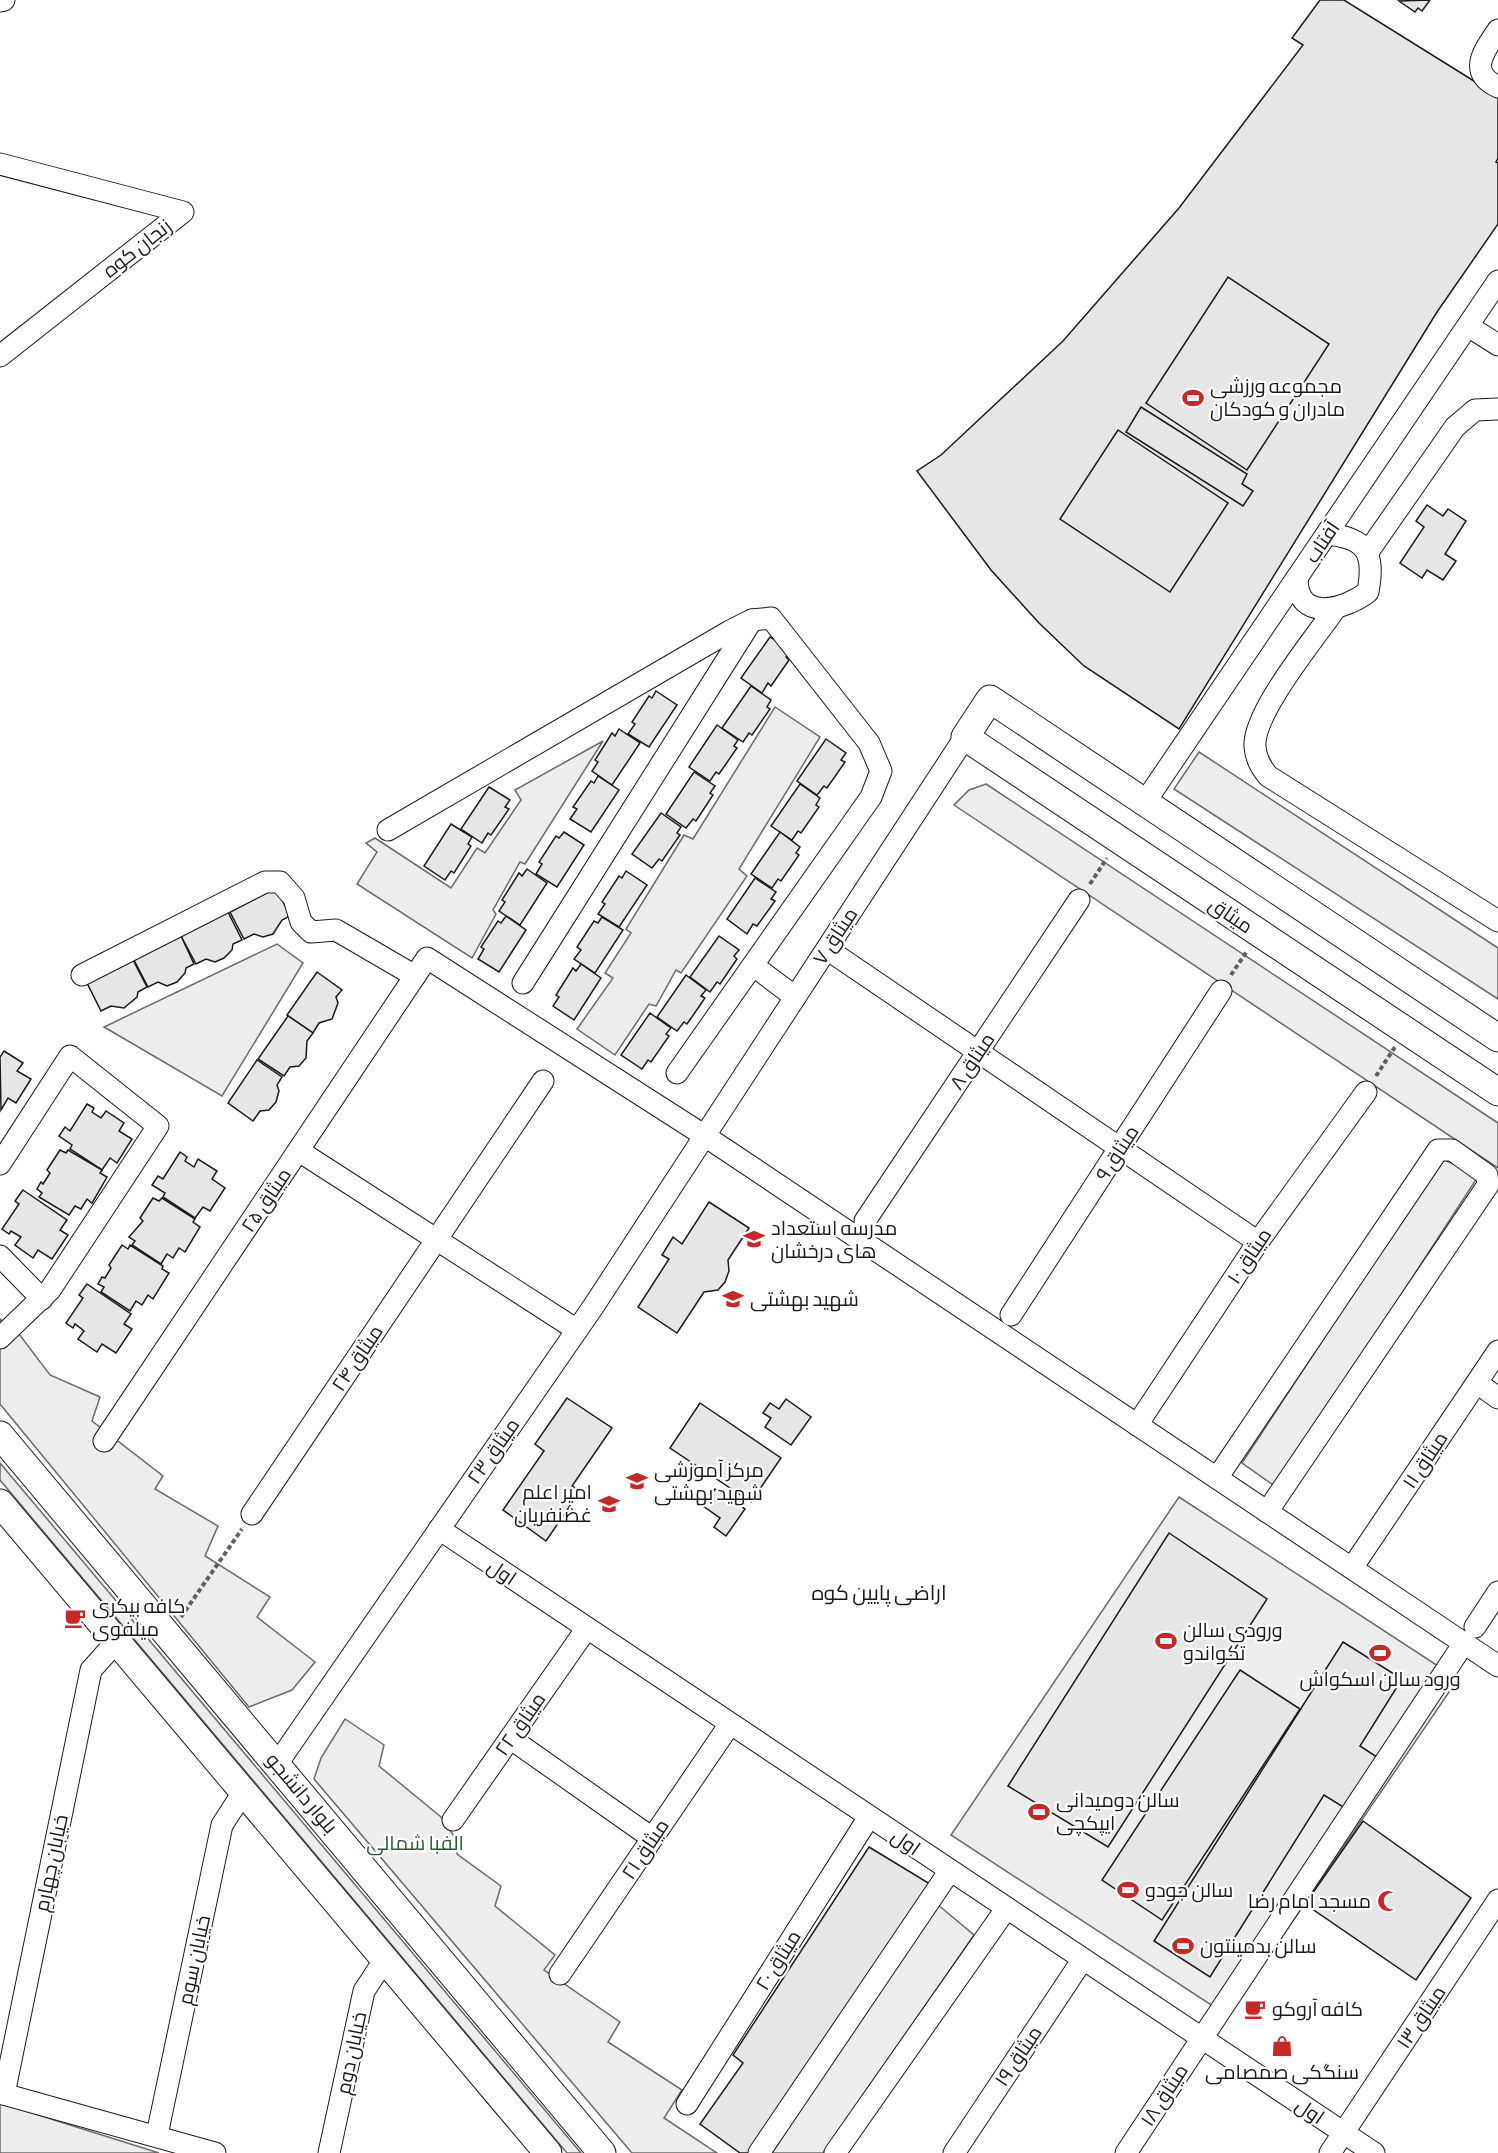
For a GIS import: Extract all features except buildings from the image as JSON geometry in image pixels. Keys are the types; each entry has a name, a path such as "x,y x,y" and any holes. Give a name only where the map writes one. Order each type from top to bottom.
{"main road":[{"path":"965,737 990,699 1498,1038"},
{"name":"میثاق","path":"965,737 1498,1092"},
{"name":"بلوار دانشجو","path":"0,1436 169,1634 602,2153"},
{"path":"0,1503 548,2153"}],"street":[{"path":"1498,30 1483,53 1480,69 1486,81 1498,87"},
{"name":"زنجان کوه","path":"0,164 183,212 0,356"},
{"name":"آفتاب","path":"1145,802 1498,281"},
{"path":"1468,326 1498,345"},
{"path":"1368,552 1455,427 1475,410 1498,409"},
{"path":"1297,578 1297,591 1300,598 1317,608 1335,609 1354,603 1368,592 1371,573 1368,552 1357,540 1327,534"},
{"path":"1335,609 1268,704 1258,726 1255,746 1259,765 1268,777 1498,921"},
{"path":"388,830 730,631 752,620 771,618 869,743 881,771 871,797 677,1073"},
{"path":"523,983 752,620"},
{"name":"میثاق ۷","path":"705,1136 965,737"},
{"path":"82,975 265,882 280,882 294,898 301,922 311,932 336,930 415,976"},
{"name":"میثاق ۸","path":"865,1221 1079,900"},
{"path":"827,949 1258,1242"},
{"name":"میثاق ۲۵","path":"104,1441 427,958 705,1136"},
{"path":"754,966 795,997"},
{"name":"میثاق ۹","path":"1011,1315 1221,991"},
{"path":"0,1164 70,1056 158,1126 50,1290 0,1338"},
{"name":"میثاق ۲۴","path":"252,1514 543,1081"},
{"name":"میثاق ۱۰","path":"1137,1425 1258,1242 1366,1092"},
{"path":"705,1136 1352,1568 1470,1635 1498,1666"},
{"name":"میثاق ۲۳","path":"277,1764 577,1330 705,1136"},
{"path":"1217,1478 1438,1150 1452,1150 1487,1175 1488,1185 1267,1512"},
{"path":"299,1151 577,1330"},
{"path":"0,1256 42,1299"},
{"name":"میثاق ۱۱","path":"1352,1568 1498,1351"},
{"path":"1477,1383 1498,1398"},
{"name":"اول","path":"439,1529 949,1872 1374,2153"},
{"name":"میثاق ۱۸","path":"1126,2153 1498,1592"},
{"name":"میثاق ۲۲","path":"453,1820 587,1628"},
{"name":"خیابان چهارم","path":"2,2093 91,1670 117,1641"},
{"name":"میثاق ۲۱","path":"560,1974 730,1724"},
{"path":"510,1738 652,1838"},
{"name":"خیابان سوم","path":"157,2135 222,1825 244,1791"},
{"name":"میثاق ۲۰","path":"687,2104 870,1817"},
{"path":"759,2153 949,1872"},
{"name":"میثاق ۱۳","path":"1330,2153 1491,1927 1498,1900"},
{"path":"835,2153 1006,1909"},
{"name":"خیابان دوم","path":"329,2153 364,1991 386,1959"},
{"name":"میثاق ۱۹","path":"954,2153 1083,1959"},
{"path":"2,2093 215,2153"}],"path":[{"path":"1079,900 1119,840"},
{"path":"1221,991 1258,933"},
{"path":"1366,1092 1405,1030"},
{"path":"169,1634 252,1514"}],"shaded area":[{"path":"775,707 820,737 739,869 747,876 681,973 676,970 656,1006 649,1004 615,1055 577,1029 613,978 605,973 631,933 626,929 684,835 693,839"},
{"path":"603,741 525,864 520,862 493,910 496,914 472,958 357,884 377,852 366,843 375,838 451,888 477,848 485,853 521,800 515,790"},
{"path":"1199,752 1498,948 1498,999 1174,789"},
{"path":"986,784 1498,1123 1498,1168 954,805 969,790"},
{"path":"277,944 303,963 222,1096 104,1027"},
{"path":"1442,1159 1479,1175 1276,1487 1242,1463"},
{"path":"0,1319 16,1330 50,1375 100,1397 92,1421 163,1476 155,1489 218,1526 205,1556 270,1597 257,1617 315,1662 292,1690 249,1707 0,1404"},
{"path":"0,1463 581,2153 567,2153 0,1480"},
{"path":"1179,1497 1458,1679 1228,2016 951,1835"},
{"name":"الفبا شمالی","path":"345,1719 384,1745 379,1766 441,1817 456,1839 457,1854 501,1886 495,1906 555,1955 544,1970 620,2022 608,2042 682,2090 664,2118 717,2153 632,2153 314,1779 321,1758"},
{"path":"937,1904 974,1935 823,2153 772,2153"},
{"path":"0,2103 159,2153 0,2153"}],"place":[{"name":"مجموعه ورزشی مادران و کودکان","path":"1193,398"},
{"name":"مدرسه استعداد های درخشان","path":"754,1239"},
{"name":"شهید بهشتی","path":"733,1299"},
{"name":"مرکز آموزشی شهید بهشتی","path":"637,1481"},
{"name":"امیر اعلم غضنفریان","path":"609,1504"},
{"name":"کافه بیکری میلفوی","path":"75,1618"},
{"name":"ورودی سالن تکواندو","path":"1166,1641"},
{"name":"ورود سالن اسکواش","path":"1380,1653"},
{"name":"سالن دومیدانی ایپکچی","path":"1039,1812"},
{"name":"سالن جودو","path":"1128,1890"},
{"name":"مسجد امام رضا","path":"1388,1901"},
{"name":"سالن بدمینتون","path":"1183,1946"},
{"name":"کافه آروکو","path":"1255,2009"},
{"name":"سنگکی صمصامی","path":"1282,2046"}],"district":[{"name":"اراضی پایین کوه","path":"879,1593"}]}
